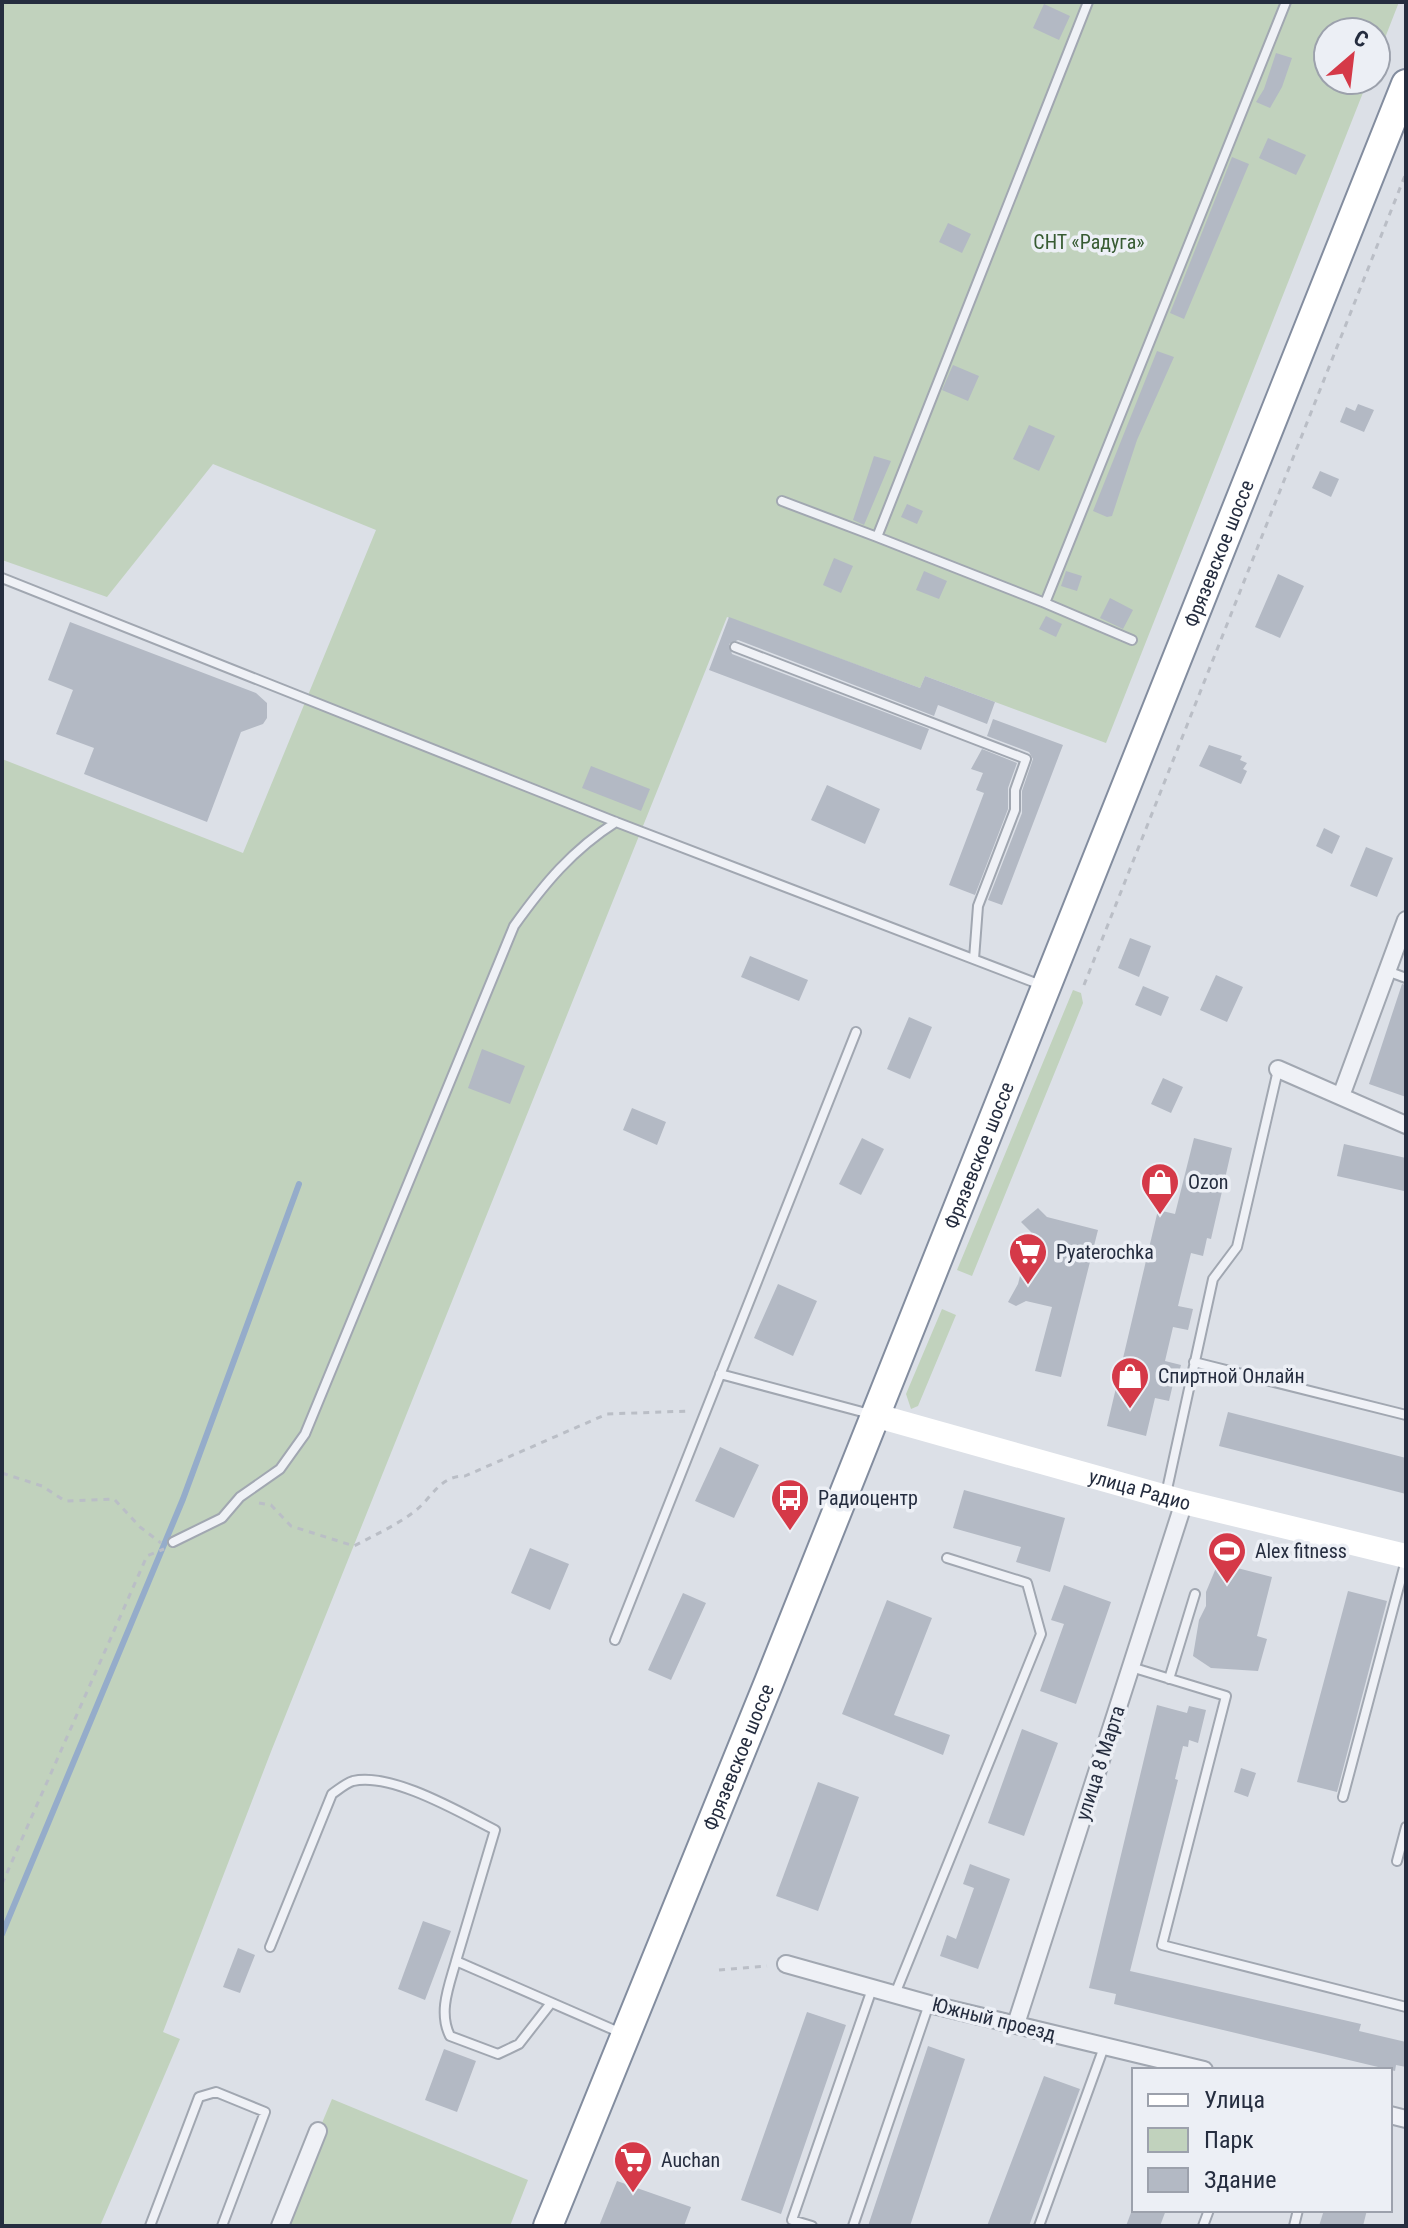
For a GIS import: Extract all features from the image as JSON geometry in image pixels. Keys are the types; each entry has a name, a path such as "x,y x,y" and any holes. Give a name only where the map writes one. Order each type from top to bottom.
{"highway":[{"name":"Фрязевское шоссе","path":"548,2226 1406,84"}],"main road":[{"name":"улица Радио","path":"874,1415 1175,1500 1406,1558"}],"street":[{"path":"1341,1096 1406,920"},
{"path":"1278,1069 1406,1125"},
{"name":"улица 8 Марта","path":"1016,2024 1131,1667 1175,1500"},
{"name":"Южный проезд","path":"786,1964 929,2004 1196,2068"},
{"path":"280,2226 318,2131"}],"lane":[{"path":"877,537 1088,2"},
{"path":"1045,603 1286,2"},
{"path":"782,501 1132,640"},
{"path":"2,578 616,822 1045,986"},
{"path":"735,647 1026,759 1015,790 1015,810 978,906 974,959"},
{"path":"173,1542 222,1518 240,1497 280,1469 305,1434 514,926 551,874 587,841 616,822"},
{"path":"1387,971 1406,978"},
{"path":"615,1640 856,1032"},
{"path":"1175,1500 1194,1362 1213,1279 1237,1247 1278,1069"},
{"path":"1194,1362 1406,1415"},
{"path":"720,1374 874,1415"},
{"path":"895,1994 1041,1634 1027,1583 947,1558"},
{"path":"1343,1797 1406,1558"},
{"path":"1169,1679 1195,1594"},
{"path":"1131,1667 1226,1696 1162,1945 1406,2007"},
{"path":"270,1947 332,1794 352,1781 380,1781 433,1799 495,1830 445,2001 444,2025 450,2036 498,2054 519,2044 551,2003"},
{"path":"1397,1861 1406,1827"},
{"path":"456,1961 624,2035"},
{"path":"812,2226 792,2220 873,1988"},
{"path":"853,2226 929,2004"},
{"path":"1039,2226 1104,2046"},
{"path":"150,2226 199,2097 216,2092 265,2112 222,2226"}],"path":[{"path":"1084,985 1406,173"},
{"path":"254,1493 257,1502 271,1505 291,1526 354,1546 418,1509 432,1490 453,1476 465,1476 554,1434 607,1414 706,1410"},
{"path":"2,1473 42,1486 65,1501 103,1496 114,1499 157,1544 173,1542 174,1545 147,1556 2,1884"},
{"path":"719,1970 786,1964"}],"green space":[{"name":"СНТ «Радуга»","path":"2,2 1399,2 1392,20 1392,16 1312,16 1312,96 1362,96 1106,743 925,676 920,688 727,617 272,1749 163,2032 180,2039 100,2226 2,2226 2,759 243,853 376,530 213,464 107,597 2,560"},
{"path":"1073,990 1081,993 1083,1003 972,1276 957,1270"},
{"path":"942,1309 956,1315 918,1406 911,1409 906,1394"},
{"path":"332,2099 528,2180 510,2226 279,2226"}],"building":[{"path":"1044,4 1070,16 1059,40 1033,28"},
{"path":"1276,53 1292,58 1282,87 1270,108 1256,102 1264,89"},
{"path":"1268,138 1306,155 1296,175 1259,158"},
{"path":"1232,157 1249,164 1184,319 1170,313"},
{"path":"948,223 971,234 962,253 939,242"},
{"path":"1157,351 1174,357 1137,440 1112,516 1107,517 1093,511"},
{"path":"953,365 979,376 968,401 942,390"},
{"path":"1358,404 1374,410 1364,432 1340,422 1346,407 1355,411"},
{"path":"1029,425 1055,436 1039,471 1013,459"},
{"path":"874,456 891,461 864,525 853,520"},
{"path":"1320,471 1339,479 1331,497 1312,488"},
{"path":"907,504 923,511 917,524 901,517"},
{"path":"834,558 853,566 841,593 823,585"},
{"path":"924,571 947,581 939,599 916,590"},
{"path":"1066,571 1082,576 1077,591 1061,586"},
{"path":"1278,574 1304,586 1280,638 1255,627"},
{"path":"1110,598 1133,610 1123,629 1100,618"},
{"path":"1046,616 1062,624 1056,637 1039,629"},
{"path":"729,617 920,688 925,676 995,702 987,724 938,705 934,716 738,640 729,644 732,654 929,729 921,750 709,670"},
{"path":"70,622 256,693 267,703 267,718 263,724 241,732 207,822 84,774 94,748 56,734 73,690 48,680"},
{"path":"993,719 1063,745 1002,905 988,900 1022,813 1022,791 1033,759 1029,752 987,736"},
{"path":"1209,745 1242,756 1240,760 1247,763 1243,769 1247,771 1241,784 1199,766"},
{"path":"982,749 1017,763 1008,788 1008,809 975,895 949,885 984,793 976,790 983,773 971,769"},
{"path":"591,766 650,789 641,811 582,788"},
{"path":"827,785 880,809 865,844 811,820"},
{"path":"1324,828 1340,836 1332,854 1316,846"},
{"path":"1366,847 1393,858 1377,897 1350,886"},
{"path":"1130,938 1151,946 1139,977 1118,968"},
{"path":"750,956 808,980 799,1001 741,977"},
{"path":"1216,975 1243,987 1227,1022 1200,1010"},
{"path":"1402,984 1406,985 1406,1097 1369,1084"},
{"path":"1143,986 1169,997 1161,1016 1135,1005"},
{"path":"909,1017 932,1027 910,1079 887,1069"},
{"path":"482,1049 525,1066 510,1104 468,1088"},
{"path":"1163,1078 1183,1087 1171,1113 1151,1104"},
{"path":"632,1108 666,1122 657,1145 623,1130"},
{"path":"862,1138 884,1149 861,1195 839,1184"},
{"path":"1194,1138 1232,1148 1211,1239 1207,1238 1203,1256 1191,1253 1178,1306 1193,1309 1188,1330 1173,1327 1165,1361 1181,1365 1176,1384 1173,1384 1169,1401 1155,1398 1146,1436 1107,1426 1158,1210 1175,1214"},
{"path":"1344,1144 1406,1158 1404,1191 1337,1176"},
{"path":"1038,1208 1047,1217 1098,1230 1061,1377 1035,1371 1052,1307 1026,1301 1016,1306 1008,1302 1018,1284 1031,1232 1021,1222"},
{"path":"778,1284 817,1301 793,1356 754,1338"},
{"path":"1228,1412 1406,1458 1406,1494 1219,1446"},
{"path":"720,1447 759,1465 734,1518 695,1501"},
{"path":"964,1490 1065,1518 1050,1572 1016,1562 1021,1547 953,1528"},
{"path":"530,1548 569,1564 550,1610 511,1593"},
{"path":"1218,1563 1272,1577 1257,1636 1267,1639 1258,1671 1211,1668 1193,1656 1199,1620 1206,1606 1206,1592"},
{"path":"1064,1585 1111,1602 1076,1704 1040,1691 1064,1624 1051,1620"},
{"path":"1348,1591 1387,1601 1337,1792 1297,1782"},
{"path":"683,1593 706,1603 671,1680 648,1670"},
{"path":"887,1600 932,1618 894,1715 950,1735 943,1755 842,1714"},
{"path":"1157,1705 1187,1713 1189,1706 1206,1710 1198,1743 1189,1740 1188,1747 1183,1746 1175,1779 1178,1780 1130,1971 1361,2024 1359,2031 1406,2042 1406,2067 1396,2065 1395,2071 1114,2004 1116,1994 1089,1988"},
{"path":"1022,1729 1058,1743 1024,1836 988,1823"},
{"path":"1241,1768 1256,1773 1248,1797 1234,1792"},
{"path":"818,1782 859,1797 818,1911 776,1896"},
{"path":"970,1864 1010,1879 978,1969 940,1956 947,1935 956,1939 974,1888 963,1884"},
{"path":"423,1921 451,1931 425,2000 398,1989"},
{"path":"238,1948 255,1955 240,1993 223,1987"},
{"path":"807,2012 846,2025 781,2214 741,2200"},
{"path":"928,2046 965,2059 910,2226 868,2226"},
{"path":"444,2049 476,2061 457,2112 425,2100"},
{"path":"1044,2076 1080,2089 1029,2226 987,2226"},
{"name":"Auchan","path":"617,2181 691,2207 684,2226 599,2226"},
{"path":"1132,2210 1165,2212 1160,2226 1126,2226"},
{"path":"1323,2212 1366,2212 1363,2226 1319,2226"}],"waterway":[{"path":"2,1934 183,1499 299,1184"}],"place":[{"name":"Ozon","path":"1160,1216"},
{"name":"Pyaterochka","path":"1028,1286"},
{"name":"Спиртной Онлайн","path":"1130,1410"},
{"name":"Радиоцентр","path":"790,1532"},
{"name":"Alex fitness","path":"1227,1585"},
{"name":"Auchan","path":"633,2194"}]}
